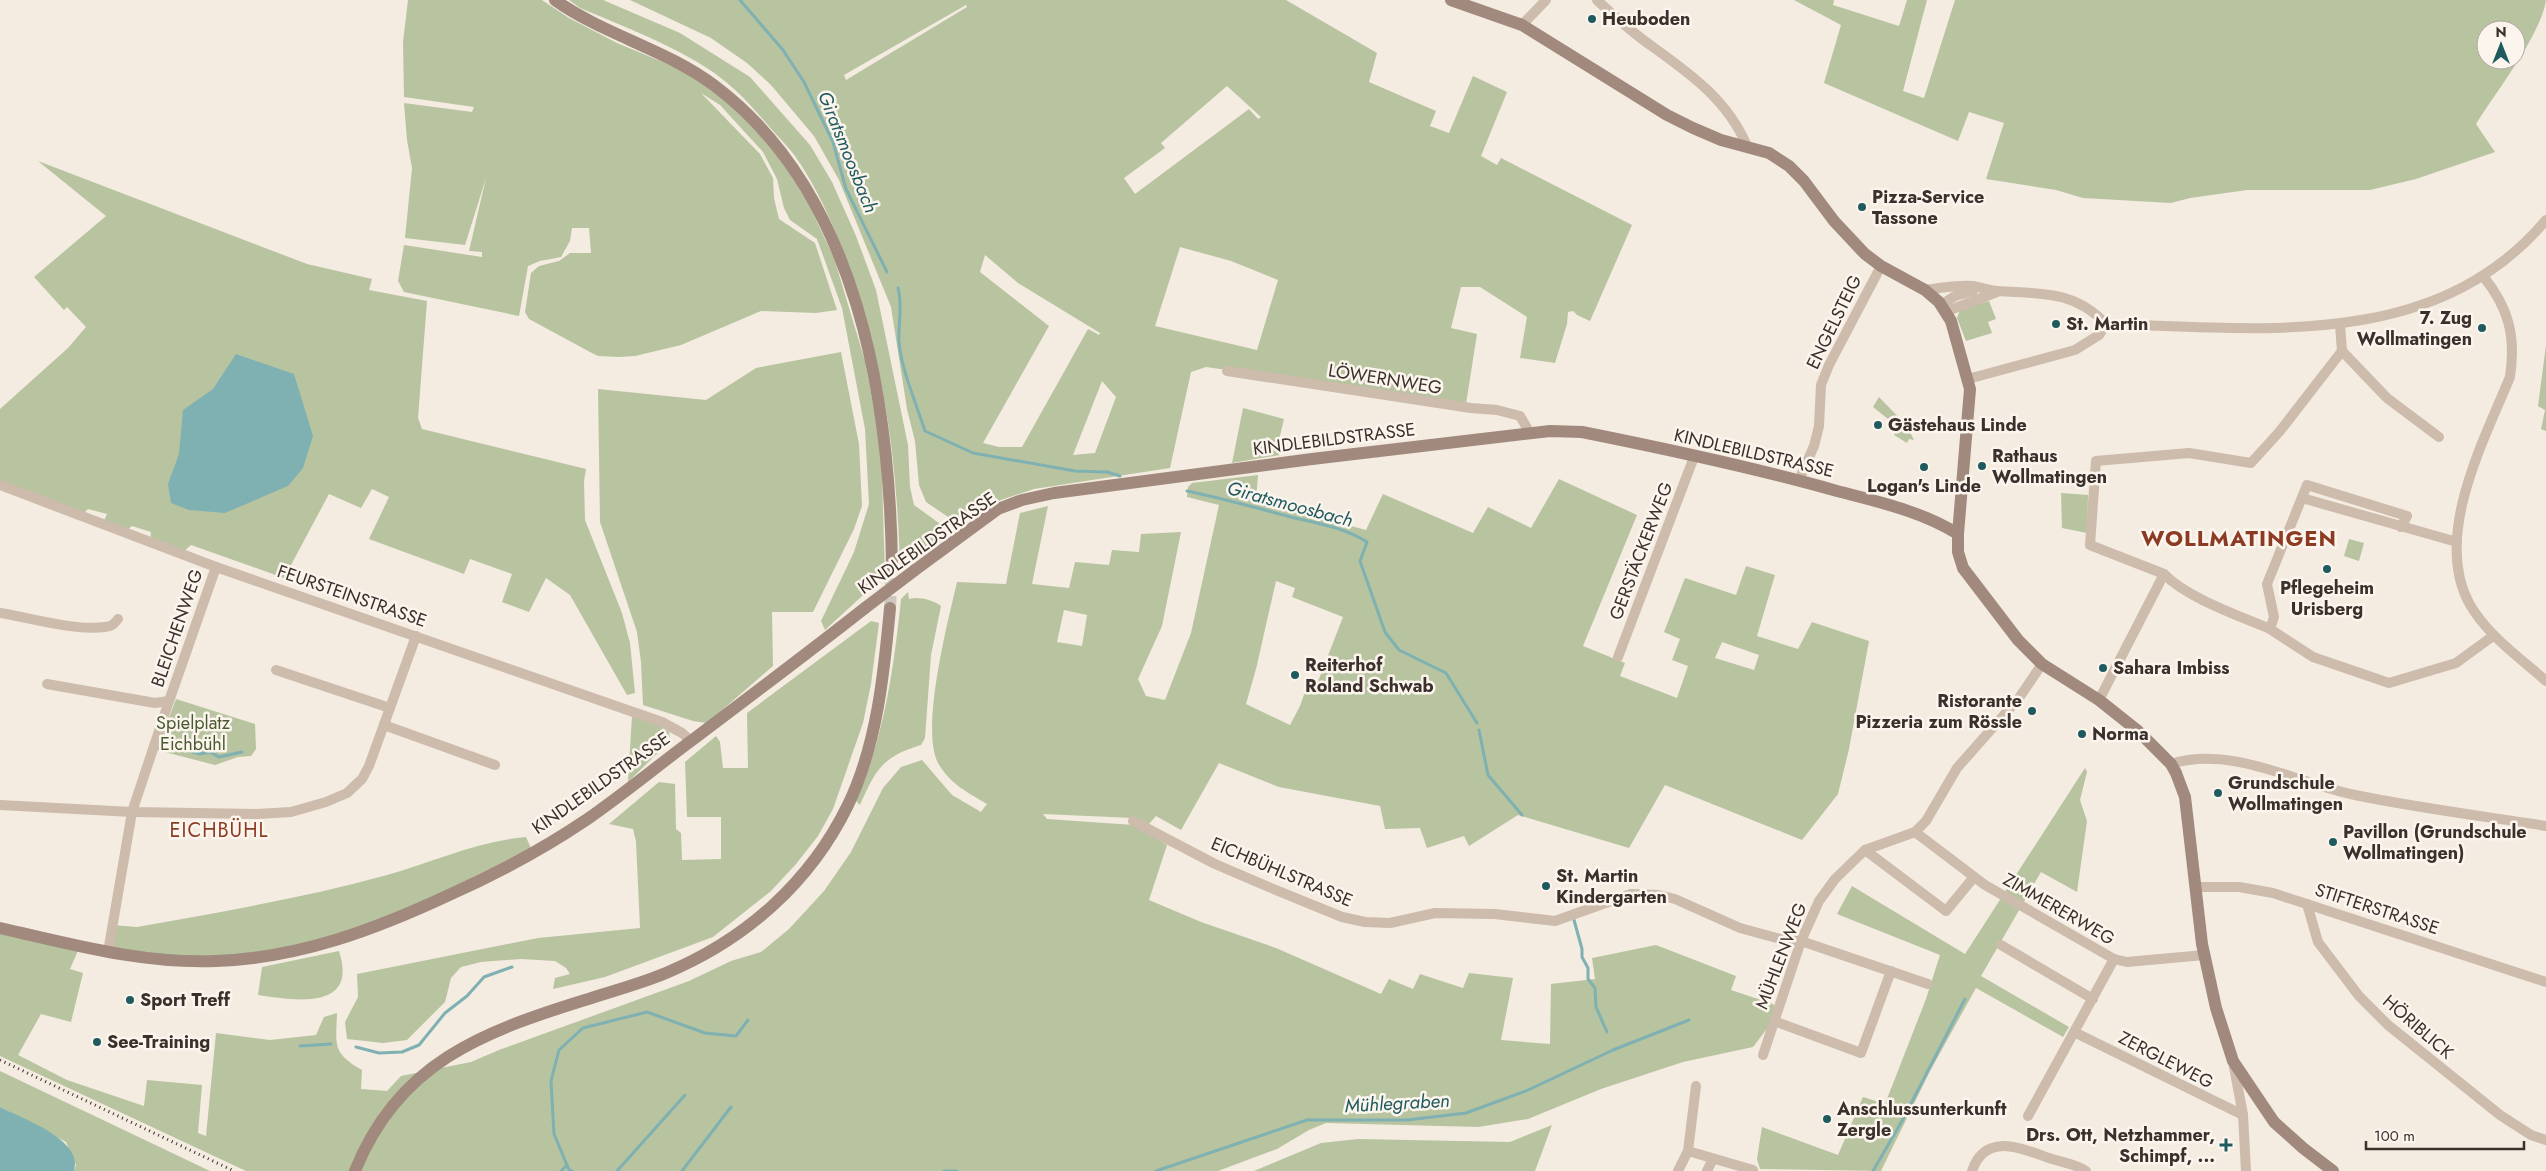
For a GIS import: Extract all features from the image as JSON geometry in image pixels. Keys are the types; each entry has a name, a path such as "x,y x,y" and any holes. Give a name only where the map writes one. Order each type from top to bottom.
{"main road":[{"path":"555,0 573,13 661,52 714,85 750,116 775,145 800,181 837,251 854,295 868,353 886,451 891,510 892,567"},
{"path":"1451,0 1522,24 1677,120 1721,140 1769,153 1789,166 1804,181 1852,242 1881,266 1925,290 1943,308 1950,322 1970,388 1958,534 1958,552 1963,568 1972,583 2018,640 2042,664 2099,700 2138,731 2171,764 2185,797 2194,888 2204,955 2216,1008 2233,1061 2274,1122 2302,1148 2333,1171"},
{"name":"KINDLEBILDSTRASSE","path":"0,928 108,952 160,961 214,961 254,959 290,953 347,938 385,924 476,883 538,849 606,806 780,675 915,570 998,509 1022,500 1135,482 1530,432 1582,432 1799,480 1913,512 1937,521 1958,534"},
{"path":"355,1171 379,1121 397,1098 418,1078 453,1053 521,1021 665,974 724,943 775,905 798,881 824,846 848,805 858,779 864,761 877,702 890,608"}],"street":[{"path":"1522,24 1546,0"},
{"path":"1597,0 1620,22 1683,68 1711,92 1740,129 1747,146"},
{"path":"1925,290 1972,286 1998,292 2048,293 2069,298 2096,314 2106,324 2258,328 2340,325 2381,318 2421,305 2483,276 2516,250 2546,220"},
{"name":"ENGELSTEIG","path":"1799,480 1814,446 1818,426 1821,385 1829,365 1881,266"},
{"path":"2483,276 2498,294 2506,312 2512,344 2512,362 2510,377 2472,470 2457,542 2461,576 2469,602 2493,636 2546,681"},
{"path":"1943,308 1968,292 1986,289"},
{"path":"1943,308 1998,292"},
{"path":"1968,379 2075,350 2099,335 2106,324"},
{"path":"2340,325 2342,351 2387,398 2439,437"},
{"path":"2342,351 2280,431 2251,463 2189,453 2096,462 2090,545 2164,574 2170,581 2215,606 2270,630 2313,657 2389,683 2456,663 2493,636"},
{"name":"LÖWERNWEG","path":"1226,371 1471,408 1497,410 1520,416 1530,432"},
{"name":"GERSTÄCKERWEG","path":"1618,657 1694,457"},
{"name":"FEURSTEINSTRASSE","path":"0,485 216,567 662,722 682,733 690,741"},
{"path":"2270,630 2274,616 2267,584 2307,485 2407,516 2401,527 2457,542"},
{"name":"BLEICHENWEG","path":"108,952 132,812 216,567"},
{"path":"2099,700 2164,574"},
{"path":"0,613 82,627 106,627 112,625 118,619"},
{"path":"0,805 132,812 257,814 291,812 326,802 347,792 362,779 384,725 416,636"},
{"path":"1915,832 1926,821 1958,768 2019,698 2042,664"},
{"path":"276,670 390,708"},
{"name":"BLEICHENWEG","path":"47,684 155,704 169,700"},
{"path":"384,725 495,765"},
{"path":"2171,764 2196,758 2222,760 2261,768 2353,795 2546,826"},
{"name":"EICHBÜHLSTRASSE","path":"1133,821 1216,864 1271,888 1342,917 1365,922 1390,923 1435,913 1495,914 1555,921 1631,894 1650,894 1675,899 1740,928 1784,940 1801,940 1928,984"},
{"name":"MÜHLENWEG","path":"1763,1056 1801,940 1820,901 1830,886 1851,861 1865,850 1915,832"},
{"name":"ZIMMERERWEG","path":"1915,832 1974,877 2114,959 2127,962 2204,955"},
{"path":"1865,850 1946,911 1974,877"},
{"name":"STIFTERSTRASSE","path":"2194,888 2239,887 2273,892 2546,982"},
{"name":"HÖRIBLICK","path":"2307,904 2318,942 2359,996 2388,1025 2500,1115 2531,1135 2546,1140"},
{"path":"2001,945 2093,999"},
{"path":"2028,1116 2114,959"},
{"path":"1774,1021 1861,1053 1891,971"},
{"name":"ZERGLEWEG","path":"2074,1032 2243,1116"},
{"path":"2233,1061 2243,1116 2246,1171"},
{"path":"1678,1171 1688,1151 1696,1086"},
{"path":"1972,1171 1976,1159 1989,1148 2010,1145 2086,1171"},
{"path":"1688,1151 1753,1170"},
{"path":"1707,1171 1713,1159"}],"green space":[{"path":"408,0 542,0 569,18 617,43 677,68 715,90 749,119 783,162 810,207 834,258 865,361 881,445 885,575 825,630 821,621 854,552 869,504 865,429 842,308 817,239 790,220 784,208 777,179 763,152 720,105 701,93 760,154 773,178 774,198 779,219 815,243 837,310 816,313 761,311 681,345 635,356 598,356 529,319 525,312 531,273 539,266 559,261 570,253 591,253 589,228 572,228 570,241 561,257 540,261 528,266 519,316 404,292 398,281 404,245 482,257 482,252 469,251 486,178 465,245 405,238 412,168 407,140 404,103 472,112 474,107 404,97 403,42"},
{"path":"569,0 603,0 680,33 750,77 810,145 832,182 856,236 876,290 908,445 910,487 914,505 943,526 947,537 900,568 896,492 888,420 873,348 852,275 834,228 804,170 789,148 748,103 713,72 682,53 580,8"},
{"path":"630,0 1286,0 1377,53 1369,82 1436,111 1430,126 1449,133 1473,76 1507,92 1481,156 1497,165 1501,158 1632,225 1590,321 1573,311 1568,312 1567,324 1555,363 1520,358 1527,317 1480,287 1461,287 1451,328 1477,334 1466,404 1206,367 1191,372 1170,468 1034,489 992,503 960,525 926,502 919,485 915,441 907,409 891,307 839,180 814,136 771,85 747,63 711,38","holes":["966,5 967,7 846,80 844,75","1227,86 1261,117 1258,119 1249,109 1135,194 1124,178 1165,148 1161,143","1180,247 1231,261 1278,280 1257,350 1155,326","985,255 1018,283 1100,333 1099,335 1088,329 1022,447 999,447 983,443 1049,326 980,272","1102,381 1116,397 1095,453 1073,455"]},
{"path":"1794,0 1834,0 1833,5 1899,26 1907,0 1927,0 1903,91 1924,98 1955,0 2546,0 2536,30 2526,48 2526,20 2476,20 2476,70 2512,70 2476,124 2495,152 2416,179 2370,190 2247,190 2190,198 2171,203 2083,198 2056,190 1986,179 2004,123 1969,112 1958,141 1824,83 1841,25"},
{"path":"38,161 307,264 372,279 369,290 427,301 418,418 422,429 586,469 584,481 585,520 622,613 630,643 635,693 627,695 570,595 546,578 529,612 502,602 512,574 470,559 464,574 369,539 389,497 372,489 361,508 329,494 284,578 191,545 181,554 150,543 151,532 132,526 124,533 102,525 107,514 88,509 81,516 0,485 0,409 68,348 86,327 67,307 64,310 34,277 106,216"},
{"path":"1989,301 1996,319 1988,322 1992,333 1966,341 1957,318 1960,310"},
{"path":"2546,345 2546,431 2541,429 2545,410 2538,406"},
{"path":"841,352 859,444 862,506 854,529 813,612 772,612 773,666 707,723 693,721 643,705 641,662 637,632 600,522 598,389 706,400 756,368"},
{"path":"1879,397 1907,426 1914,440 1909,439 1907,443 1894,435 1898,427 1873,407"},
{"path":"1243,408 1284,419 1279,440 1280,455 1232,463"},
{"path":"1258,475 1256,501 1366,530 1383,494 1473,533 1488,507 1531,528 1559,479 1637,515 1583,646 1625,663 1620,676 1677,698 1688,666 1672,660 1680,639 1664,632 1685,578 1736,595 1746,566 1775,575 1757,636 1798,649 1812,622 1869,641 1849,749 1838,794 1802,840 1665,785 1629,848 1518,815 1469,846 1464,836 1427,848 1420,828 1385,829 1380,806 1279,787 1219,763 1181,830 1156,816 1148,825 1133,818 1043,814 1047,819 1134,825 1167,845 1149,900 1201,922 1276,948 1381,994 1389,979 1413,989 1420,974 1463,988 1469,973 1513,978 1501,1040 1550,1044 1551,984 1595,979 1592,958 1656,945 1736,976 1731,990 1773,1004 1775,1007 1769,1026 1753,1047 1683,1062 1601,1089 1528,1119 1478,1127 1326,1123 1309,1130 1277,1149 1218,1171 246,1171 0,1056 0,927 80,946 70,969 83,973 71,1022 41,1014 18,1055 67,1080 144,1106 147,1080 202,1085 198,1133 206,1136 216,1033 270,1040 316,1035 324,1017 337,1013 336,1033 338,1047 345,1058 362,1070 361,1089 387,1091 401,1076 471,1062 689,981 731,961 761,952 789,929 824,891 851,852 883,788 901,767 922,760 952,795 981,812 987,804 948,777 938,763 933,747 932,726 937,674 957,582 1006,584 1020,513 1048,506 1032,584 1069,588 1075,562 1109,565 1112,550 1139,552 1141,534 1181,532 1162,626 1138,679 1146,696 1165,700 1191,633 1219,505 1187,497 1188,487 1192,483","holes":["1276,581 1295,588 1292,597 1343,617 1317,684 1307,686 1300,706 1290,725 1246,704","1064,610 1087,615 1082,646 1057,642","1722,642 1759,655 1754,670 1715,658"]},
{"path":"2061,493 2088,495 2087,533 2062,528"},
{"path":"2349,539 2364,543 2359,561 2344,556"},
{"path":"908,592 909,599 925,599 941,606 931,655 925,738 921,745 897,754 882,766 876,773 860,805 856,801 874,752 886,702 895,651 901,599"},
{"path":"871,621 879,623 871,684 863,723 833,809 818,836 771,891 713,937 605,977 553,989 555,978 570,974 566,968 555,961 521,959 481,962 461,967 451,978 445,1002 407,1040 383,1043 347,1039 345,1022 358,997 357,974 538,938 640,928 636,841 633,829 609,824 659,782 675,784 676,829 681,833 682,860 721,859 721,817 687,817 685,762 716,736 720,742 723,768 748,768 747,713"},
{"name":"Spielplatz Eichbühl","path":"176,699 255,724 256,749 251,756 238,757 215,765 157,750"},
{"path":"632,716 656,723 669,732 670,741 628,782"},
{"path":"2085,768 2087,772 2080,800 2087,821 2077,892 2041,872 1981,976 2069,1027 2063,1037 1976,988 1930,1071 1881,1171 1760,1169 1757,1159 1762,1127 1838,1155 1863,1097 1885,1104 1926,999 1940,955 1837,914 1852,886 1965,954"},
{"path":"526,837 531,848 476,883 339,940 214,961 108,952 112,925 137,927 293,898 387,875 490,843"},
{"path":"339,951 343,971 340,984 331,993 319,998 304,999 258,995 262,967"},
{"path":"0,1071 210,1171 74,1171 76,1165 66,1142 0,1107"},
{"path":"1552,1125 1535,1171 1254,1171 1321,1143 1358,1139 1510,1142"}],"water":[{"path":"236,354 294,374 313,436 303,468 288,486 225,513 189,510 171,503 168,484 179,454 183,410 213,389"},
{"path":"0,1107 36,1124 61,1140 70,1149 75,1160 74,1171 0,1171"}],"waterway":[{"name":"Giratsmoosbach","path":"740,0 783,50 804,82 833,142 846,189 887,272"},
{"name":"Giratsmoosbach","path":"898,288 900,302 900,352 925,431 973,453 1075,471 1107,472 1120,476"},
{"name":"Giratsmoosbach","path":"1187,491 1330,526 1350,533 1367,542 1360,561 1385,632 1399,650 1446,673 1477,723"},
{"path":"195,720 195,738"},
{"name":"Giratsmoosbach","path":"1479,730 1488,775 1522,815"},
{"path":"189,751 200,754 210,752 219,757 242,752"},
{"name":"Giratsmoosbach","path":"1574,920 1582,949 1582,957 1588,968 1588,979 1595,988 1596,1007 1607,1032"},
{"path":"356,1047 379,1053 402,1052 419,1045 445,1013 467,996 484,977 512,967"},
{"path":"1873,1171 1902,1121 1965,999"},
{"path":"572,1171 569,1170 554,1134 551,1081 559,1050 583,1028 647,1012 705,1033 736,1036 748,1020"},
{"name":"Mühlegraben","path":"1156,1171 1307,1120 1407,1120 1466,1113 1526,1091 1613,1050 1689,1020"},
{"path":"300,1046 331,1044"},
{"path":"617,1171 685,1095"},
{"path":"682,1171 731,1107"},
{"path":"561,1171 567,1165"},
{"name":"Mühlegraben","path":"944,1171 957,1171"}],"tunnel":[{"path":"890,608 892,567"}],"railway":[{"path":"0,1060 234,1171"}],"place":[{"name":"Heuboden","path":"1592,19"},
{"name":"Pizza-Service Tassone","path":"1862,207"},
{"name":"St. Martin","path":"2056,324"},
{"name":"7. Zug Wollmatingen","path":"2482,328"},
{"name":"Gästehaus Linde","path":"1878,425"},
{"name":"Rathaus Wollmatingen","path":"1982,466"},
{"name":"Logan's Linde","path":"1924,467"},
{"name":"Pflegeheim Urisberg","path":"2327,569"},
{"name":"Sahara Imbiss","path":"2103,668"},
{"name":"Reiterhof Roland Schwab","path":"1295,675"},
{"name":"Ristorante Pizzeria zum Rössle","path":"2032,711"},
{"name":"Norma","path":"2082,734"},
{"name":"Grundschule Wollmatingen","path":"2218,793"},
{"name":"Pavillon (Grundschule Wollmatingen)","path":"2333,842"},
{"name":"St. Martin Kindergarten","path":"1546,886"},
{"name":"Sport Treff","path":"130,1000"},
{"name":"See-Training","path":"97,1042"},
{"name":"Anschlussunterkunft Zergle","path":"1827,1119"},
{"name":"Drs. Ott, Netzhammer, Schimpf, ...","path":"2226,1145"}],"district":[{"name":"WOLLMATINGEN","path":"2239,538"},
{"name":"EICHBÜHL","path":"219,830"}]}
